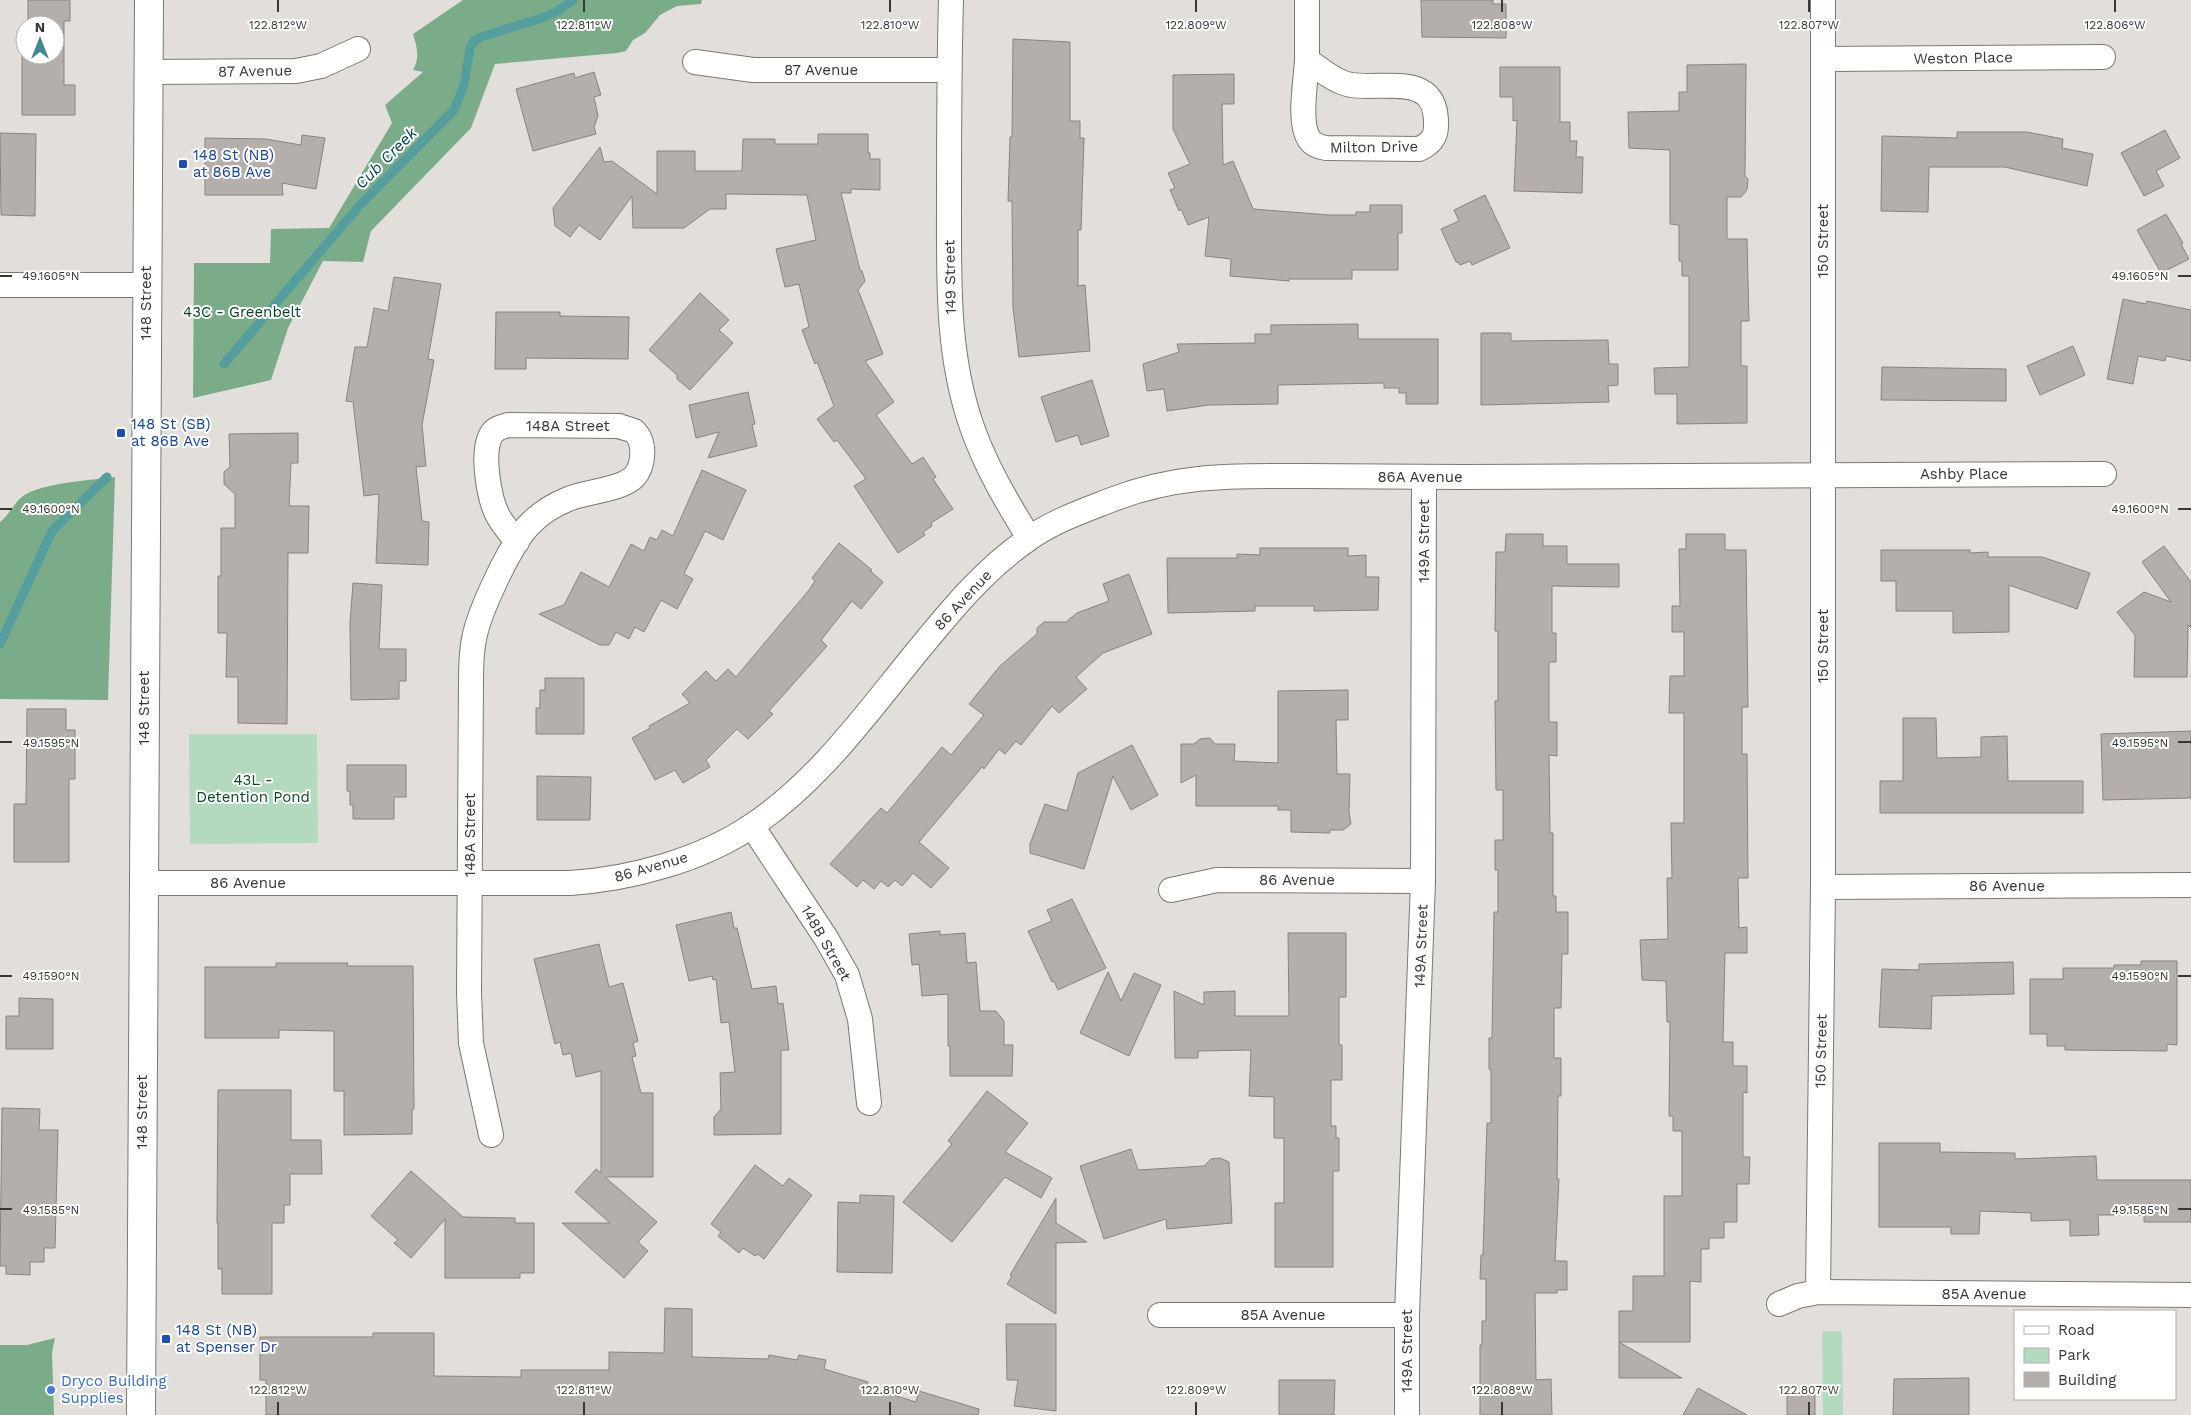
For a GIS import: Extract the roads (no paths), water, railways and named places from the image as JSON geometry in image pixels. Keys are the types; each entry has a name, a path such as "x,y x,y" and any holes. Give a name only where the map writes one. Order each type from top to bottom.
{"street":[{"name":"148 Street","path":"141,1415 142,883 149,0"},
{"name":"149 Street","path":"951,0 949,70 950,309 954,352 972,426 996,483 1029,538"},
{"name":"Milton Drive","path":"1307,0 1304,122 1309,139 1314,144 1326,148 1419,149 1430,144 1436,128 1435,108 1433,102 1425,93 1413,87 1345,83 1307,60"},
{"name":"150 Street","path":"1818,1292 1823,887 1823,0"},
{"name":"87 Avenue","path":"148,72 296,71 327,64 358,49"},
{"name":"Weston Place","path":"1823,60 2104,57"},
{"name":"87 Avenue","path":"695,62 753,70 949,70"},
{"path":"0,285 146,285"},
{"name":"148A Street","path":"491,1135 471,1043 469,976 471,681 474,638 492,589 517,542 530,524 566,500 596,490 621,486 635,476 642,460 642,444 633,431 619,426 508,426 498,428 491,435 487,453 489,489 499,517 517,542"},
{"name":"Ashby Place","path":"1823,475 2104,474"},
{"name":"86A Avenue","path":"1029,538 1069,518 1124,495 1198,477 1823,475"},
{"name":"149A Street","path":"1407,1415 1407,1315 1424,881 1424,477"},
{"name":"86 Avenue","path":"142,883 470,884 578,882 631,876 694,855 724,842 752,826 787,798 823,765 964,596 1029,538"},
{"name":"148B Street","path":"752,826 826,938 847,975 860,1019 869,1103"},
{"name":"86 Avenue","path":"1171,890 1217,880 1424,881"},
{"name":"86 Avenue","path":"1823,887 2191,885"},
{"name":"85A Avenue","path":"1779,1304 1798,1296 1818,1292 2191,1295"},
{"name":"85A Avenue","path":"1160,1315 1407,1315"}],"waterway":[{"name":"Cub Creek","path":"224,364 360,205 454,110 464,85 470,48 474,41 481,37 545,17 558,11 573,0"},
{"name":"Cub Creek","path":"0,644 52,531 107,477"}],"place":[{"name":"148 St (NB) at 86B Ave","path":"183,164"},
{"name":"148 St (SB) at 86B Ave","path":"121,433"},
{"name":"148 St (NB) at Spenser Dr","path":"166,1339"},
{"name":"Dryco Building Supplies","path":"51,1390"}],"park label":[{"name":"43C - Greenbelt","path":"242,312"},
{"name":"43L - Detention Pond","path":"253,788"}]}
